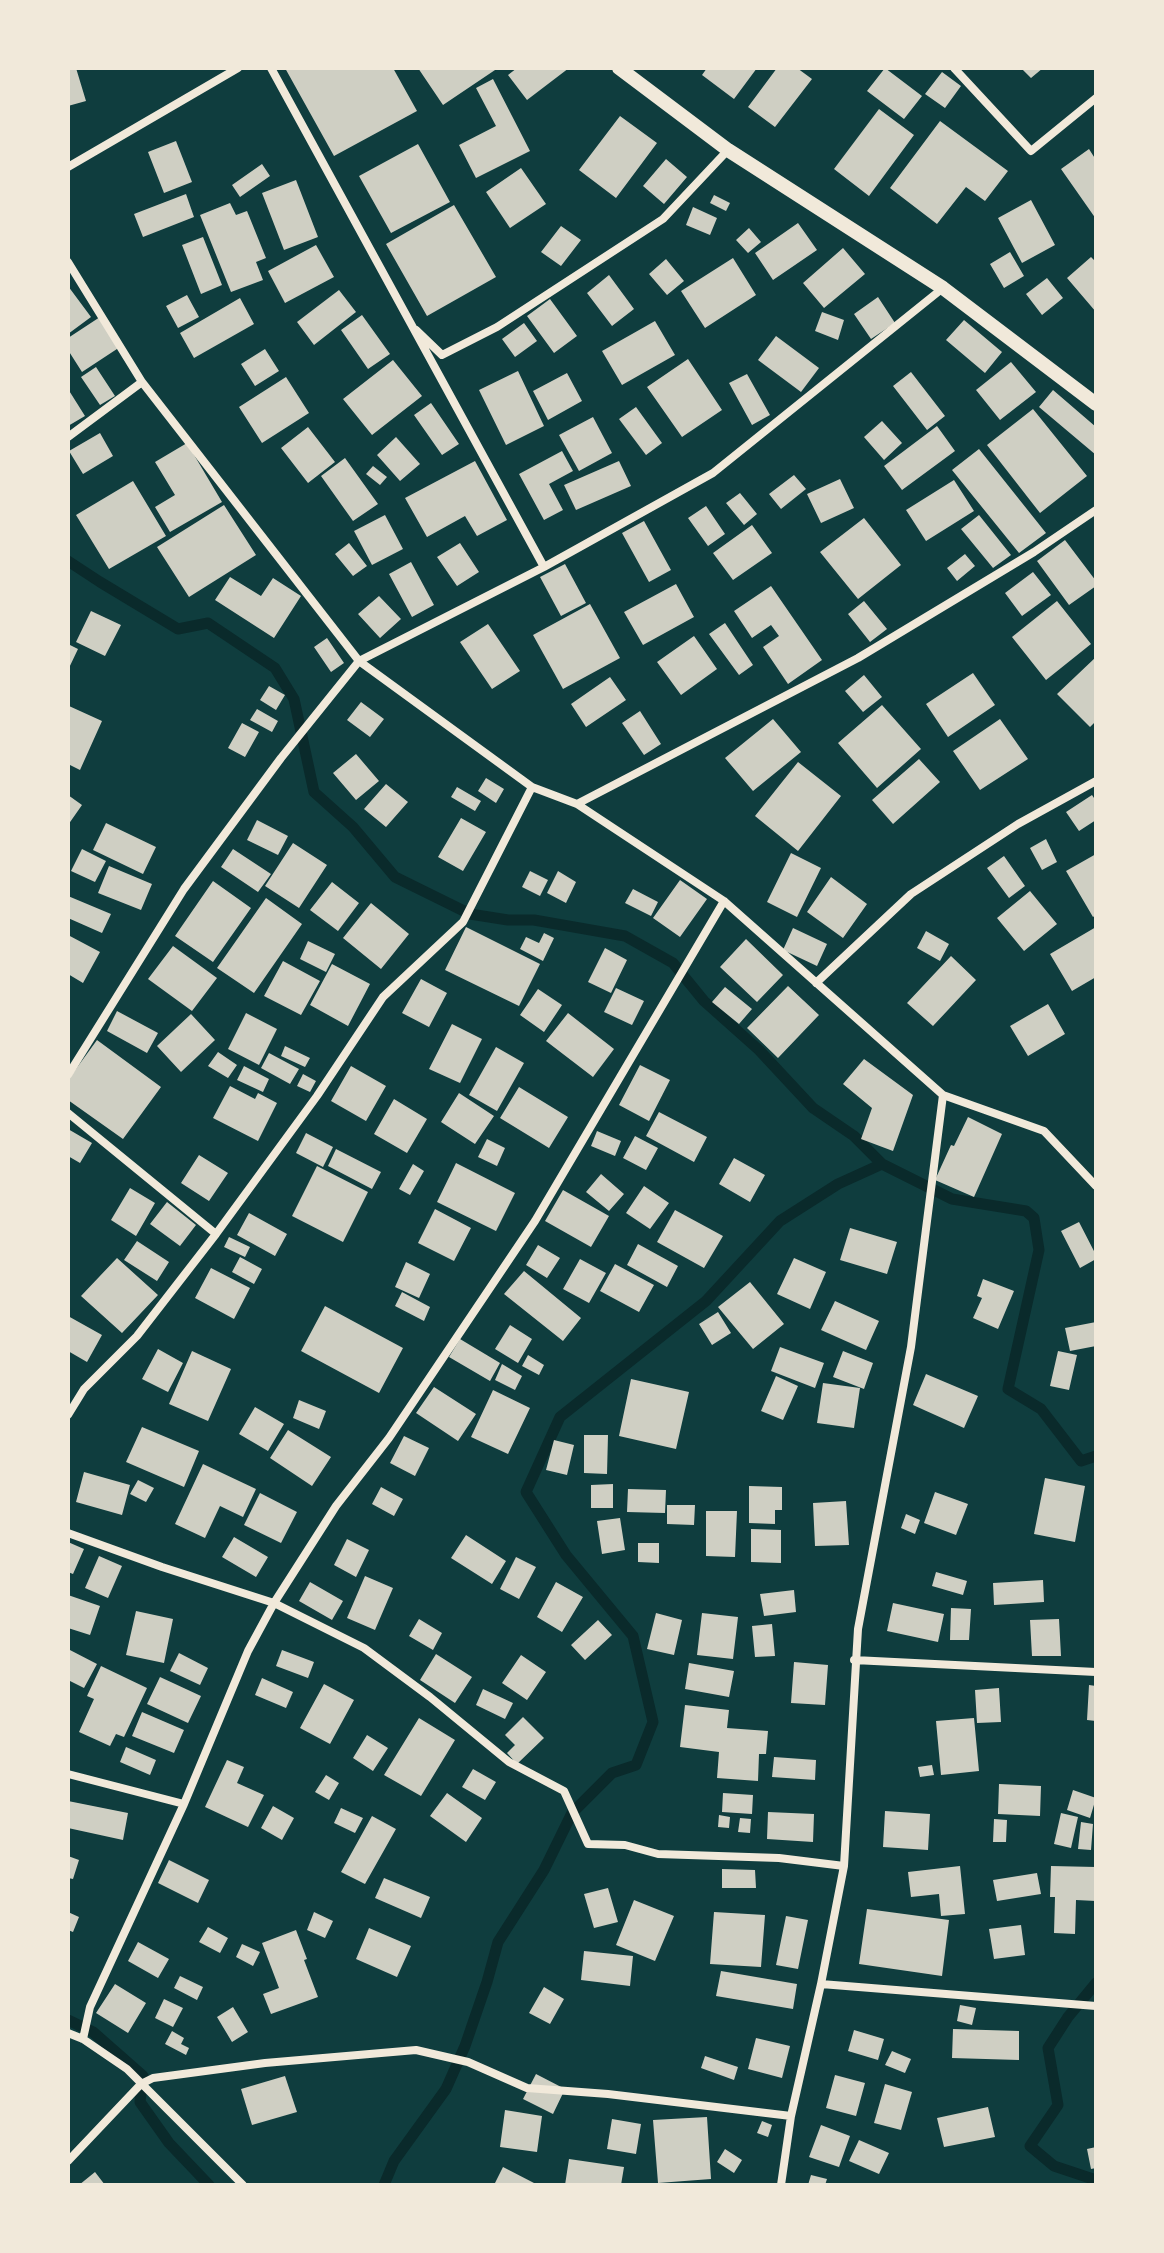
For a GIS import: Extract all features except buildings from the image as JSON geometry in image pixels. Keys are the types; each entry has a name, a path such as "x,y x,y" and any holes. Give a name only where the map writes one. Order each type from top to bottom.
{"street":[{"path":"68,167 238,68"},
{"path":"271,68 544,567"},
{"path":"619,68 728,150 943,288 1096,404"},
{"path":"954,68 1031,151 1096,98"},
{"path":"410,324 442,355 497,327 663,219 728,150"},
{"path":"68,262 142,382 359,661 532,787 577,804 724,901 943,1095 1044,1131 1096,1186"},
{"path":"68,1075 184,889 281,758 359,661 544,567 713,473 943,288"},
{"path":"68,437 142,382"},
{"path":"577,804 858,658 1034,552 1096,510"},
{"path":"816,983 911,894 1018,824 1096,781"},
{"path":"68,1415 84,1389 137,1336 216,1234 317,1096 383,997 463,922 532,787"},
{"path":"83,2039 90,2007 184,1804 248,1651 274,1603 336,1506 389,1438 535,1221 724,901"},
{"path":"781,2185 791,2116 844,1866 854,1660 911,1347 943,1095"},
{"path":"68,1113 216,1234"},
{"path":"68,1533 274,1603 364,1648 509,1762 564,1791 588,1844 625,1845 669,1855 779,1858 844,1866"},
{"path":"854,1660 1096,1672"},
{"path":"68,1774 184,1804"},
{"path":"821,1984 1093,2005"},
{"path":"68,2033 83,2039 127,2069 243,2185"},
{"path":"68,2161 141,2084 153,2078 363,2053 416,2050 468,2062 527,2088 608,2094 791,2116"}],"waterway":[{"path":"68,561 178,629 208,623 275,668 294,699 314,792 353,827 395,877 470,914 508,920 534,920 625,936 673,963 704,1001 759,1050 813,1108 854,1136 882,1164 952,1199 1026,1211 1034,1218 1039,1250 1008,1389 1041,1409 1081,1461 1096,1456"},
{"path":"384,2185 394,2161 446,2089 465,2046 498,1942 544,1870 572,1813 612,1773 636,1765 653,1722 633,1636 566,1555 526,1492 560,1417 706,1301 780,1221 838,1184 882,1164"},
{"path":"1096,1983 1048,2048 1058,2105 1030,2146 1054,2166 1096,2180"},
{"path":"68,2020 93,2032 143,2076 140,2102 169,2143 209,2185"}]}
